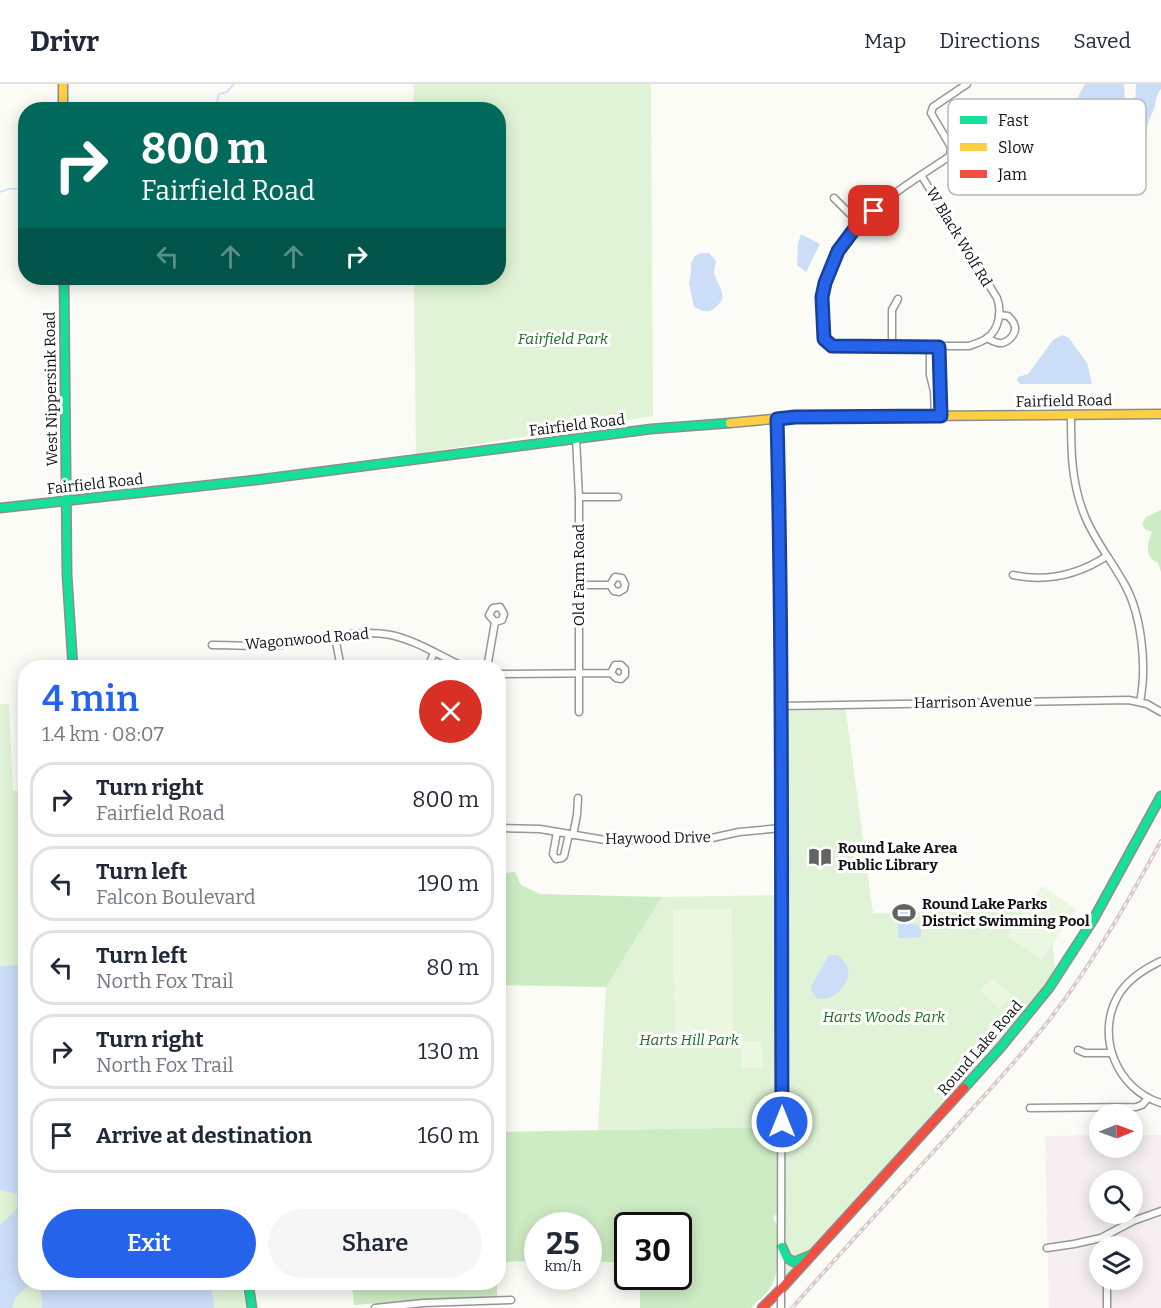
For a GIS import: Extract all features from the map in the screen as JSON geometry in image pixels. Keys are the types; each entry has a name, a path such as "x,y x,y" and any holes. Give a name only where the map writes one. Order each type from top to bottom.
{"street":[{"path":"63,84 63,102"},
{"path":"948,142 931,113 933,107 967,84"},
{"path":"948,157 905,186 859,223 838,251 822,297 824,339 832,346 969,346 987,338 995,329 999,315 1008,316 1015,324 1015,332 1011,338 1002,343 987,338"},
{"name":"W Black Wolf Rd","path":"921,175 997,298 999,315"},
{"path":"834,198 859,223"},
{"name":"West Nippersink Road","path":"64,285 66,574 72,660"},
{"path":"892,346 892,310 898,299"},
{"path":"930,347 930,375 938,416"},
{"path":"938,416 941,347"},
{"name":"Fairfield Road","path":"0,508 271,478 651,429 795,417 1161,414"},
{"path":"1071,415 1071,464 1074,482 1085,516 1097,542 1126,587 1139,626 1143,663 1143,689 1140,702"},
{"path":"777,419 782,706 782,1308"},
{"name":"Old Farm Road","path":"576,438 580,585 579,712"},
{"path":"579,497 618,497"},
{"path":"1012,575 1029,578 1066,575 1094,565 1107,556"},
{"path":"580,585 610,585"},
{"path":"488,660 495,622"},
{"name":"Wagonwood Road","path":"212,645 282,645 363,633 389,635 413,642 450,660"},
{"path":"335,637 339,660"},
{"path":"431,660 434,652"},
{"path":"506,674 611,673"},
{"name":"Harrison Avenue","path":"782,706 1085,699 1129,700 1147,704 1161,712"},
{"name":"Round Lake Road","path":"762,1308 1001,1047 1049,988 1093,920 1161,796"},
{"path":"557,832 553,854 556,859 564,856 577,815 578,798"},
{"name":"Haywood Drive","path":"506,828 540,829 605,840 678,840 712,838 739,832 782,828"},
{"path":"1161,961 1144,969 1128,983 1118,995 1109,1021 1111,1053 1117,1068 1138,1092 1161,1103"},
{"path":"1078,1050 1085,1053 1111,1053"},
{"path":"1030,1108 1136,1107 1142,1105 1148,1098"},
{"path":"1106,1236 1133,1221 1161,1211"},
{"path":"1047,1248 1089,1241"},
{"path":"782,1247 787,1258 794,1262 814,1253"},
{"path":"249,1290 252,1308"},
{"path":"1107,1290 1107,1308"},
{"path":"375,1308 487,1304 511,1300"}],"shaded area":[{"path":"1089,1135 1089,1158 1143,1158 1143,1135 1161,1135 1161,1308 1049,1308 1045,1136"}],"green space":[{"name":"Fairfield Park","path":"414,84 651,84 653,416 416,454 414,285 506,285 506,102 413,102"},
{"path":"1161,510 1161,572 1158,563 1150,557 1148,549 1152,532 1145,529 1142,524 1146,517"},
{"path":"0,704 9,704 13,791 18,791 18,1290 242,1290 246,1308 0,1308"},
{"name":"Harts Woods Park","path":"845,704 873,913 1049,910 1056,977 781,1289 782,706"},
{"path":"515,872 521,885 540,894 662,897 606,987 506,985 506,873"},
{"path":"1042,886 1076,909 1042,960 1007,936"},
{"name":"Harts Hill Park","path":"775,895 774,1127 598,1130 606,987 662,897"},
{"path":"732,909 733,1035 674,1035 673,910"},
{"path":"992,978 1012,995 999,1009 980,991"},
{"path":"741,1041 762,1041 763,1068 741,1068"},
{"path":"778,1127 777,1214 774,1216 777,1224 776,1273 769,1290 751,1308 640,1308 640,1290 692,1290 692,1212 614,1212 614,1262 602,1262 602,1212 524,1212 524,1261 506,1262 506,1132"},
{"path":"353,1290 497,1290 497,1296 354,1305"}],"water":[{"path":"1085,84 1124,84 1125,99 1077,99"},
{"path":"1136,84 1161,84 1146,136 1146,99 1135,99"},
{"path":"801,234 820,244 806,272 797,265"},
{"path":"709,253 716,261 714,271 722,293 720,302 708,311 694,307 689,283 691,263 695,256"},
{"path":"1062,335 1069,338 1087,363 1092,384 1020,384 1018,377 1028,374 1053,340"},
{"name":"Round Lake Parks District Swimming Pool","path":"898,902 910,902 911,924 921,925 921,937 898,938"},
{"path":"829,955 838,955 842,959 847,967 848,979 834,995 817,999 811,990 812,985"},
{"path":"18,965 18,1290 24,1290 16,1297 12,1308 0,1308 0,1225 17,1209 17,1194 0,1190 0,966"},
{"path":"41,1290 212,1290 214,1308 42,1308"}],"waterway":[{"path":"217,102 219,94 227,92 234,84"},
{"path":"0,192 18,188"}],"railway":[{"path":"792,1308 999,1080 1050,1019 1095,954 1161,841"}],"traffic: fast":[{"path":"64,285 67,575 72,660"},
{"path":"0,508 256,480 651,429 730,423"},
{"path":"964,1088 1049,988 1093,920 1161,796"},
{"path":"782,1247 787,1258 794,1262 811,1255"},
{"path":"249,1290 252,1308"}],"traffic: slow":[{"path":"63,84 63,102"},
{"path":"730,423 795,417 1161,414"}],"traffic: jam":[{"path":"762,1308 964,1088"}],"place":[{"name":"Round Lake Area Public Library","path":"820,857"},
{"name":"Round Lake Parks District Swimming Pool","path":"904,913"}],"route":[{"path":"782,1122 782,662 777,419 941,416 939,347 832,346 824,339 822,297 825,283 838,251 859,223 874,211"}]}
